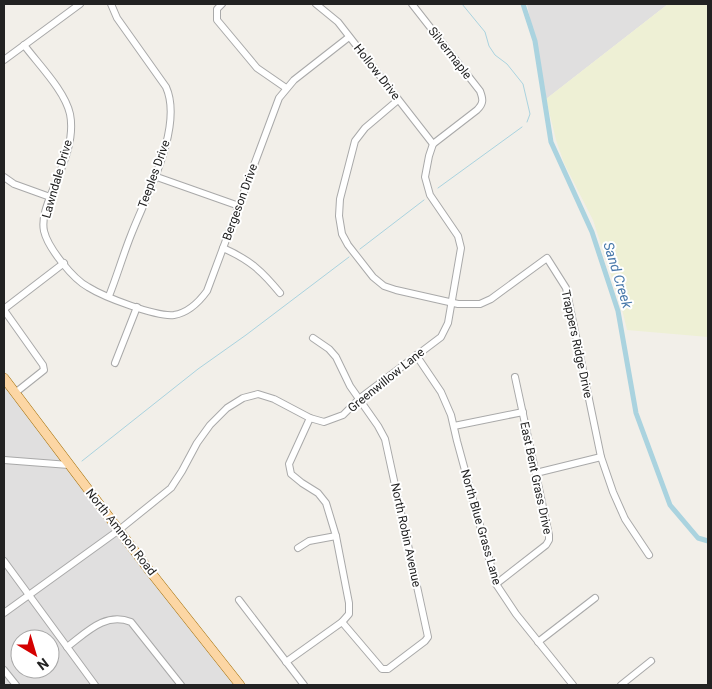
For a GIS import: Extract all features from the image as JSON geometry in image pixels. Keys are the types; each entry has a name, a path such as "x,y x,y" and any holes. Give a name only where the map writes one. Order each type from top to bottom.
{"main road":[{"name":"North Ammon Road","path":"4,378 240,685"}],"street":[{"path":"4,60 80,4"},
{"name":"Teeples Drive","path":"110,296 130,236 167,142 172,108 170,95 166,87 117,18 111,4"},
{"path":"222,4 217,10 217,20 257,68 286,88"},
{"name":"Hollow Drive","path":"316,4 331,15 350,37 434,144"},
{"name":"Silvermaple","path":"412,4 480,91 483,98 482,105 434,144"},
{"name":"Bergeson Drive","path":"110,296 137,307 173,315 184,312 198,302 207,291 279,98 286,88 350,37"},
{"name":"Lawndale Drive","path":"24,45 60,92 70,115 69,144 64,164 50,197 44,232 48,241 75,277 88,287 110,296"},
{"name":"Trappers Ridge Drive","path":"398,100 365,128 355,141 340,198 339,216 342,234 348,246 373,277 384,286 467,305 480,304 491,299 547,258 566,288 601,457 625,519 649,556"},
{"name":"Greenwillow Lane","path":"4,613 119,530 171,488 197,443 210,425 227,408 243,398 258,394 274,399 310,418 324,422 343,415 359,399 440,337 448,322 461,248 458,236 435,204 427,187 426,167 434,144"},
{"path":"154,176 239,206"},
{"path":"4,177 14,184 50,197"},
{"path":"223,248 249,261 260,269 280,292"},
{"path":"15,393 44,370 44,365 4,310 64,263"},
{"path":"115,363 137,307"},
{"name":"North Robin Avenue","path":"314,338 336,357 350,386 378,426 384,439 428,637 388,669 382,669 342,622"},
{"name":"North Blue Grass Lane","path":"416,355 441,392 451,415 496,584 516,614 573,685"},
{"name":"East Bent Grass Drive","path":"496,584 546,545 549,540 515,377"},
{"path":"454,426 523,412"},
{"path":"286,662 342,622 349,614 350,603 336,536 326,503 318,493 291,474 289,464 310,418"},
{"path":"536,473 601,457"},
{"path":"4,460 69,465"},
{"path":"298,548 309,541 336,536"},
{"path":"4,561 94,685"},
{"path":"538,642 595,598"},
{"path":"239,600 304,685"},
{"path":"67,647 99,624 112,619 122,619 131,622 136,627 181,685"},
{"path":"621,685 651,662"},
{"path":"4,670 16,685"}],"shaded area":[{"path":"527,4 668,4 546,99"},
{"path":"4,372 242,685 4,685"}],"green space":[{"path":"668,4 708,4 708,337 627,330 593,220 564,163 546,99"}],"waterway":[{"path":"462,4 485,32 489,46 495,55 507,64 523,84 530,114 527,122"},
{"name":"Sand Creek","path":"523,4 535,41 551,142 592,232 618,311 636,413 670,505 698,538 708,541"},
{"path":"438,188 522,127"},
{"path":"360,249 424,200"},
{"path":"82,461 198,369 349,257"}]}
